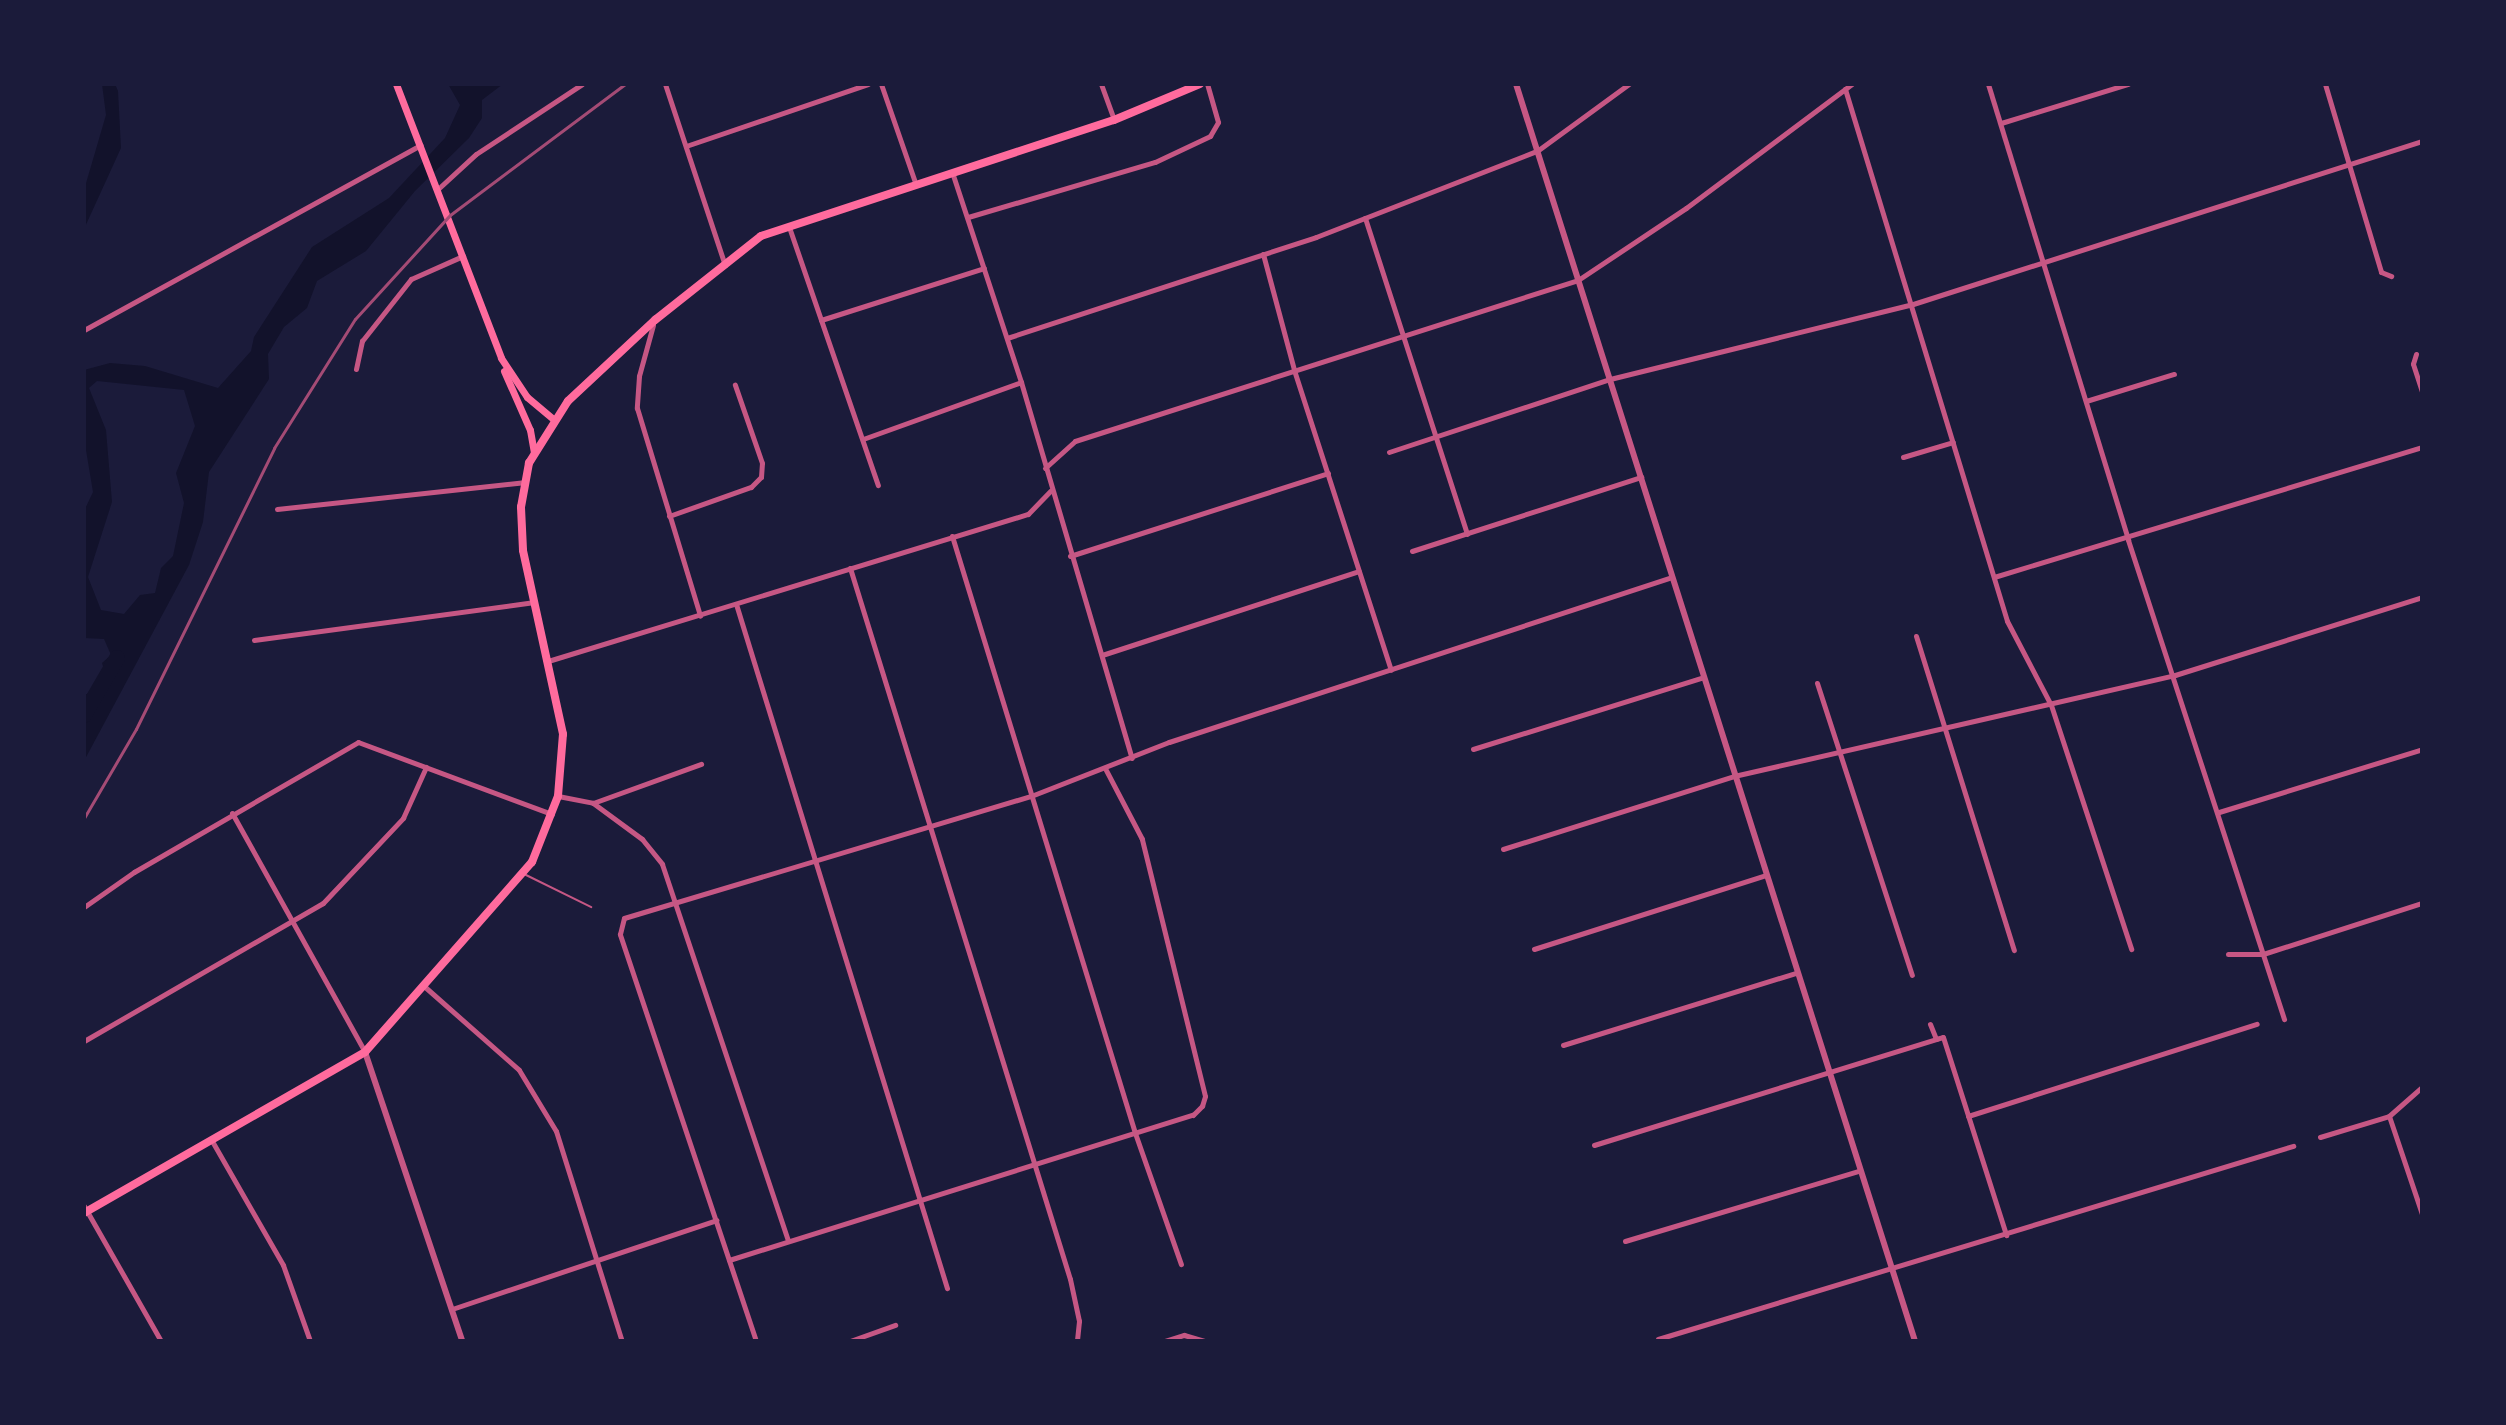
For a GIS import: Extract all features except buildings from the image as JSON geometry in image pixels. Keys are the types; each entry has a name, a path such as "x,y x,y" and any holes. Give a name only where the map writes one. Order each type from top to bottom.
{"main road":[{"path":"396,84 439,188 534,453"},
{"path":"85,1210 365,1052 524,874 553,815 558,796 563,734 520,527 524,482 534,453 553,419 655,320 761,236 915,182 1114,120 1200,84"},
{"path":"501,358 527,397 553,419"}],"street":[{"path":"439,188 476,154 582,84"},
{"path":"665,84 725,265"},
{"path":"686,146 868,84"},
{"path":"881,84 915,182"},
{"path":"1101,84 1114,120"},
{"path":"968,217 1155,162 1210,136 1218,122 1207,84"},
{"path":"1516,84 1641,477 1701,678 1915,1341"},
{"path":"1007,338 1309,239 1537,151 1629,84"},
{"path":"1045,468 1075,441 1578,280 1686,208 1852,84"},
{"path":"1988,84 2128,540 2175,675 2284,1019"},
{"path":"2001,123 2128,84"},
{"path":"2325,84 2381,272 2391,276"},
{"path":"1845,89 2012,632 2051,705 2131,949"},
{"path":"1389,452 1435,433 1610,379 1910,305 2422,141"},
{"path":"84,330 421,145"},
{"path":"952,172 1021,382 1050,491 1132,758"},
{"path":"1365,218 1467,534"},
{"path":"789,226 878,485"},
{"path":"1263,254 1294,370 1391,670"},
{"path":"356,369 362,341 411,279 464,256"},
{"path":"821,320 984,268"},
{"path":"655,320 642,358 637,408 700,616"},
{"path":"2416,354 2413,364 2422,392"},
{"path":"2086,401 2174,374"},
{"path":"863,439 1021,382"},
{"path":"669,516 751,487 761,477 762,463 735,385"},
{"path":"1903,457 1953,442"},
{"path":"1994,577 2128,540 2422,447"},
{"path":"1070,556 1328,473"},
{"path":"1412,551 1641,477"},
{"path":"277,509 524,482"},
{"path":"548,661 1028,514 1050,491"},
{"path":"952,536 1135,1133 1181,1264"},
{"path":"850,568 1077,1303 1077,1341"},
{"path":"1102,655 1359,571"},
{"path":"756,1341 620,934 624,918 1031,796 1132,758 1672,577"},
{"path":"1503,849 1734,776 2175,675 2422,597"},
{"path":"254,640 534,602"},
{"path":"736,604 947,1288"},
{"path":"1916,636 2014,950"},
{"path":"1473,749 1701,678"},
{"path":"1817,683 1912,975"},
{"path":"84,907 232,813 358,742 553,815"},
{"path":"2219,812 2422,749"},
{"path":"593,803 701,764"},
{"path":"84,1041 294,921 333,894 396,827 426,767"},
{"path":"729,1260 1193,1115 1205,1096 1144,846 1106,770"},
{"path":"558,796 593,803 654,851 676,903 788,1240"},
{"path":"232,813 365,1052 462,1341"},
{"path":"1534,949 1766,875"},
{"path":"2228,954 2263,954 2422,903"},
{"path":"1563,1045 1796,973"},
{"path":"425,987 531,1087 561,1141 622,1341"},
{"path":"1930,1024 1936,1039"},
{"path":"1968,1116 2257,1024"},
{"path":"1594,1145 1943,1037 2006,1235"},
{"path":"2320,1137 2389,1116 2422,1087"},
{"path":"2389,1116 2422,1214"},
{"path":"212,1141 283,1265 310,1341"},
{"path":"1658,1339 2293,1146"},
{"path":"1625,1241 1859,1171"},
{"path":"85,1210 161,1341"},
{"path":"452,1309 716,1220"},
{"path":"850,1341 895,1325"},
{"path":"1165,1341 1184,1335 1203,1339"}],"lane":[{"path":"524,874 591,907"}],"shaded area":[{"path":"102,84 115,84 118,91 121,148 84,229 84,190 106,115"},
{"path":"448,84 503,84 482,100 482,118 469,138 415,191 366,251 317,281 307,308 284,327 268,354 269,379 209,472 203,522 189,565 84,761 84,696 107,679 102,663 111,655 104,639 84,638 84,511 93,492 84,438 84,370 110,363 145,366 218,388 251,351 254,337 312,247 389,198 445,138 460,105","holes":["97,381 184,390 195,426 176,473 184,503 173,556 161,568 155,593 140,595 124,614 101,610 88,577 112,502 106,430 89,388"]}],"waterway":[{"path":"84,715 117,658"}],"railway":[{"path":"84,818 136,729 274,448 355,319 450,215 625,84"}]}
